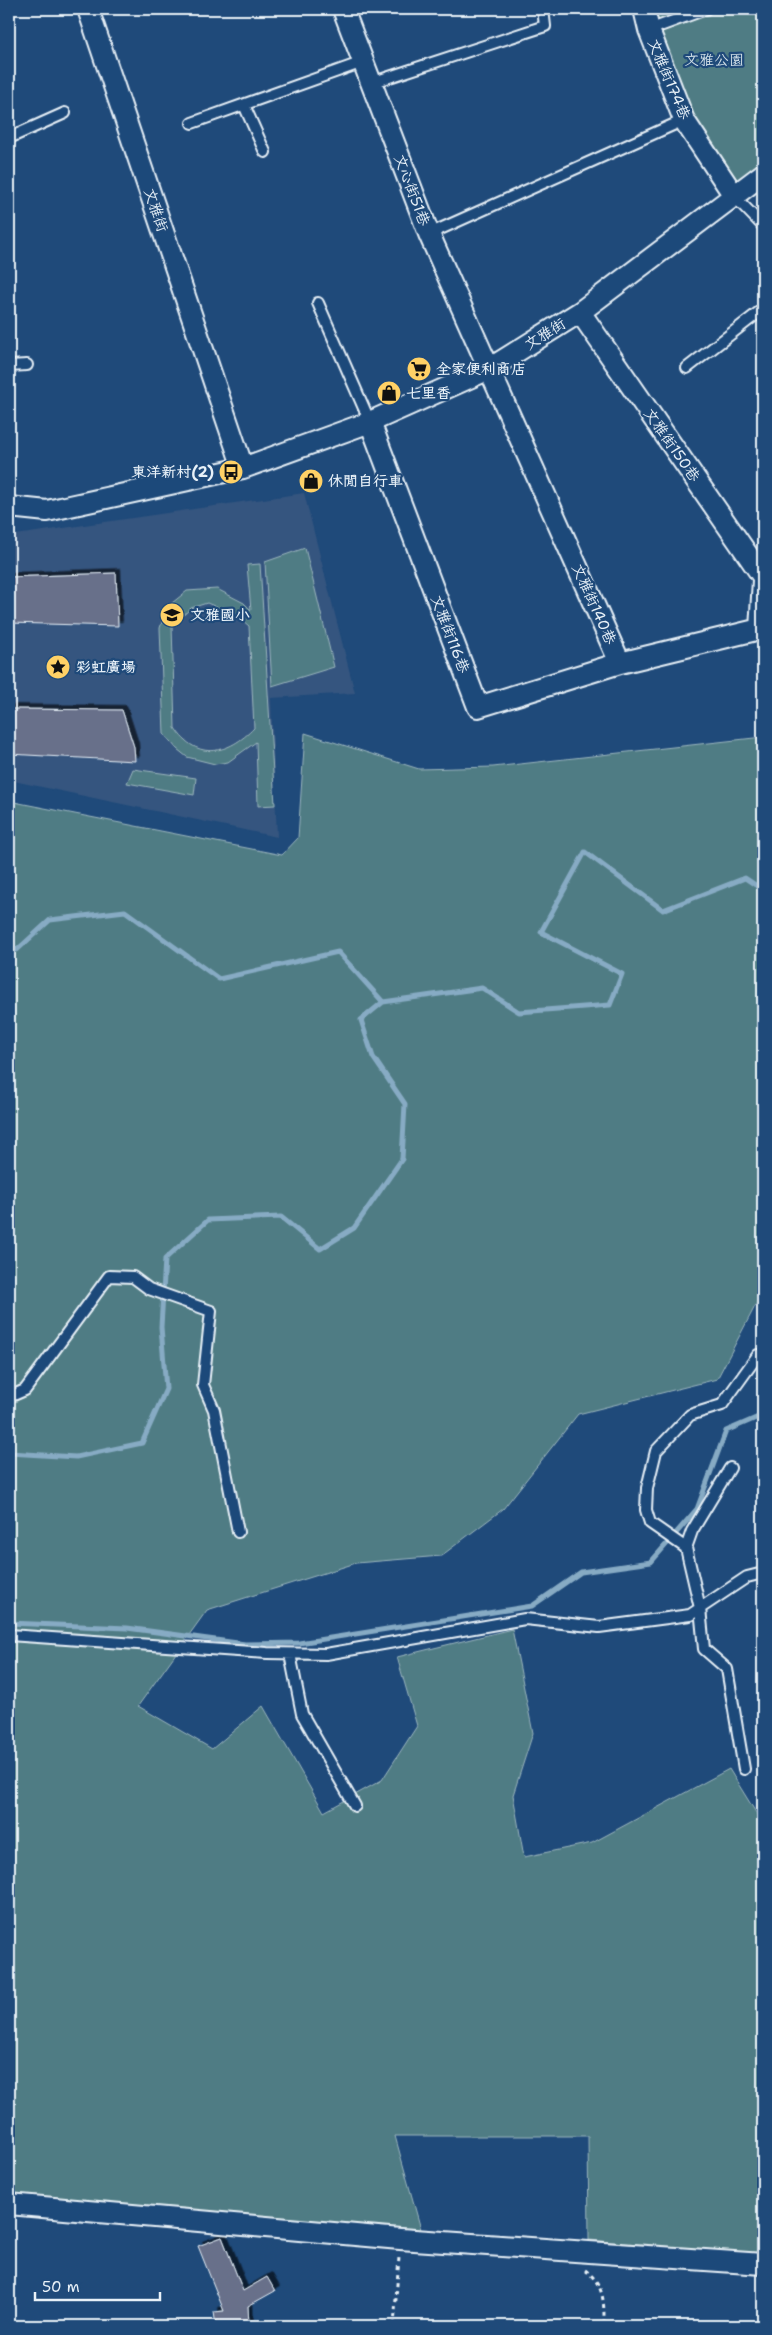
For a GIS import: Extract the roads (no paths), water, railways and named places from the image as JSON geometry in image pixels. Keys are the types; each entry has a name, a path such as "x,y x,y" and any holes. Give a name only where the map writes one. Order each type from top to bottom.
{"street":[{"name":"文雅街","path":"88,9 243,468"},
{"name":"文心街51巷","path":"342,9 429,234 489,369"},
{"name":"文雅街174巷","path":"644,9 649,30 684,120 735,197"},
{"name":"文雅街","path":"9,507 47,511 243,468 370,422 489,369 580,312 735,197 763,174"},
{"name":"文雅街150巷","path":"580,312 763,579"},
{"name":"文雅街140巷","path":"489,369 620,663 760,629 763,579"},
{"name":"文雅街116巷","path":"370,422 478,707 620,663"},
{"path":"9,2204 400,2239 763,2264"}],"lane":[{"path":"371,83 545,26 543,9"},
{"path":"649,30 706,9"},
{"path":"192,124 363,62"},
{"path":"244,105 265,152"},
{"path":"9,138 65,113"},
{"path":"429,234 684,120"},
{"path":"735,197 763,226"},
{"path":"318,303 370,422"},
{"path":"687,368 763,309"},
{"path":"9,366 26,365"},
{"path":"9,1398 25,1390 109,1276 133,1277 155,1292 211,1311 202,1385 214,1410 238,1532"},
{"path":"744,1769 727,1669 704,1649 700,1608 682,1545 650,1523 646,1510 646,1488 656,1451 690,1415 722,1405 758,1355"},
{"path":"682,1545 730,1468"},
{"path":"9,1635 290,1654 326,1654 525,1619 599,1627 690,1615 747,1578 763,1574"},
{"path":"290,1654 302,1714 355,1806"}],"waterway":[{"path":"9,946 17,950 50,920 125,911 219,979 338,952 383,1002 482,988 519,1012 610,1005 622,974 541,932 585,852 663,910 745,878 763,890"},
{"path":"9,1453 76,1457 142,1443 166,1389 161,1327 165,1259 208,1220 281,1217 320,1249 354,1228 402,1159 405,1104 373,1057 361,1020 383,1002"},
{"path":"9,1623 127,1628 245,1644 299,1643 532,1606 581,1572 651,1562 697,1509 726,1431 763,1415"}],"place":[{"name":"全家便利商店","path":"419,369"},
{"name":"七里香","path":"389,393"},
{"name":"東洋新村(2)","path":"231,472"},
{"name":"休閒自行車","path":"311,481"},
{"name":"文雅國小","path":"172,615"},
{"name":"彩虹廣場","path":"58,667"}],"park label":[{"name":"文雅公園","path":"714,60"}]}
